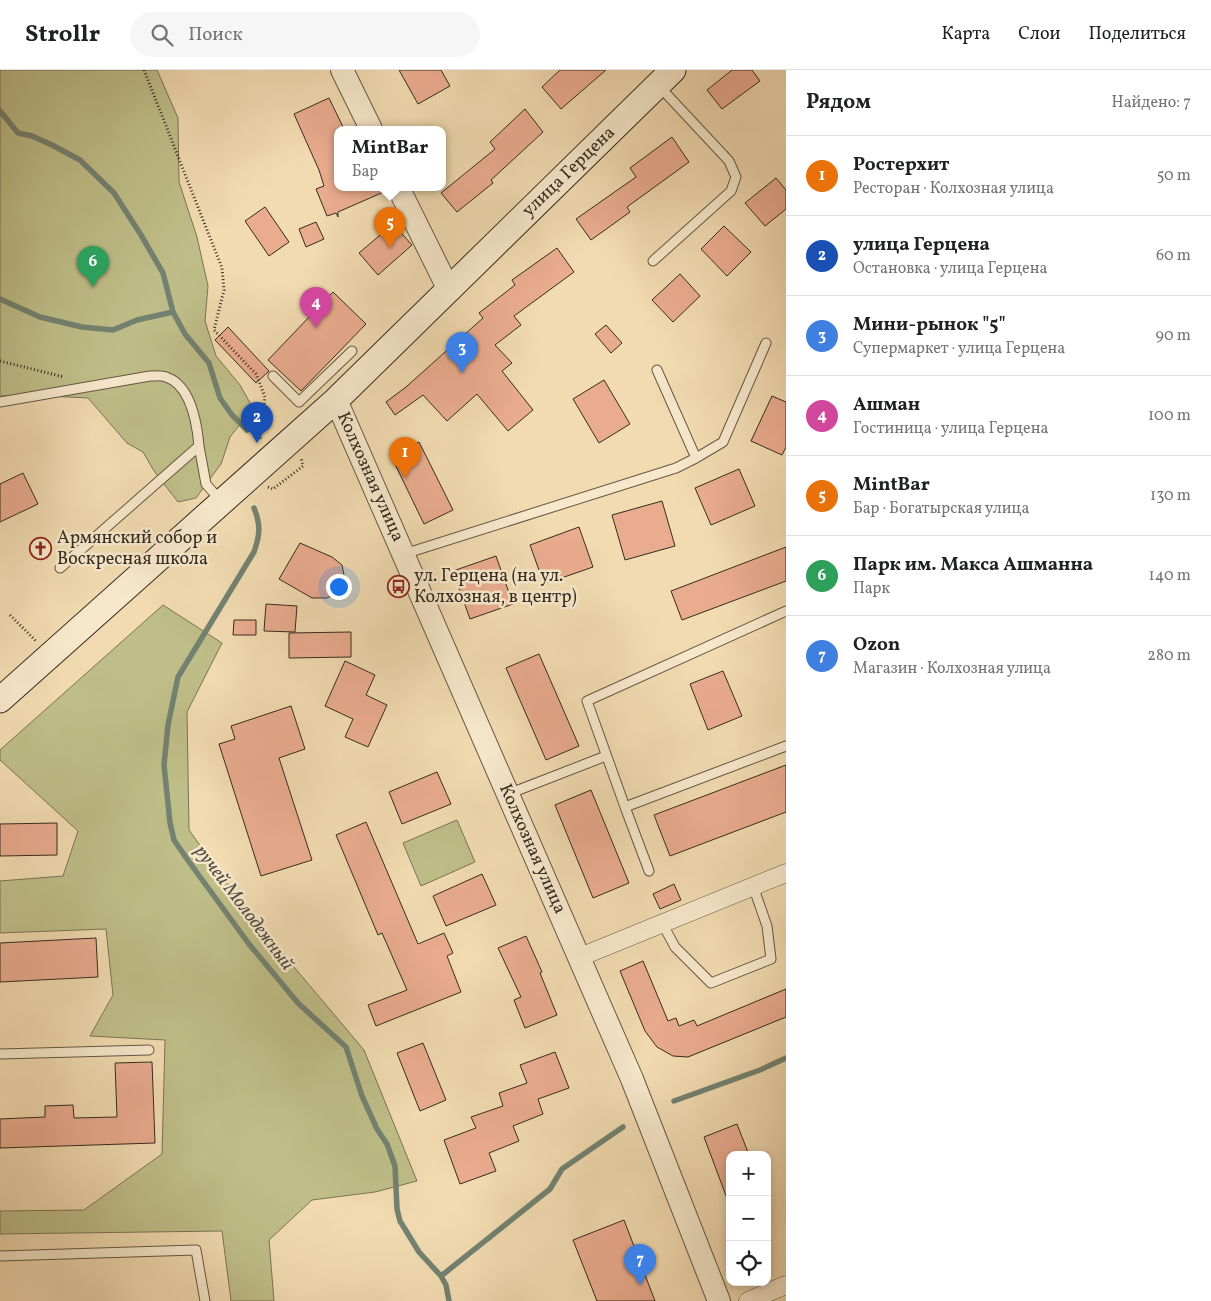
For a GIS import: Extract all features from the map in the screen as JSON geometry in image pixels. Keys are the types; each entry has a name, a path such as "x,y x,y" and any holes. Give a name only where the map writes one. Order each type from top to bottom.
{"main road":[{"name":"улица Герцена","path":"0,700 221,502 328,391 449,290 666,77"}],"street":[{"path":"342,70 369,126"},
{"path":"400,191 449,290"},
{"name":"Колхозная улица","path":"328,391 404,554 580,957 632,1079 719,1301"},
{"path":"580,957 786,873"},
{"path":"748,1301 786,1286"}],"lane":[{"path":"653,261 731,191 736,177 729,161 666,77"},
{"path":"404,554 676,468 696,458 723,442 766,343"},
{"path":"273,376 299,402 328,391 352,351"},
{"path":"657,370 696,458"},
{"path":"0,402 150,376 167,377 178,385 189,401 197,425 206,484 221,502"},
{"path":"60,568 199,446"},
{"path":"649,871 587,701 786,611"},
{"path":"625,807 786,746"},
{"path":"508,794 606,756"},
{"path":"662,923 675,947 711,982 771,959 767,926 753,886"},
{"path":"0,1054 149,1050"},
{"path":"0,1256 196,1250 205,1301"}],"path":[{"path":"144,70 222,268 224,290 214,330 256,374 265,398 260,440"},
{"path":"0,361 99,385"},
{"path":"10,615 41,647"}],"shaded area":[{"path":"0,70 157,70 178,118 179,182 197,237 208,286 205,321 216,356 240,385 253,408 230,437 221,464 196,498 178,502 154,471 143,452 127,443 88,398 28,395 0,396"},
{"path":"163,605 222,643 187,712 189,830 251,916 364,1050 417,1181 375,1192 312,1200 269,1240 274,1301 231,1301 222,1231 0,1234 0,1211 84,1210 162,1154 165,1040 90,1036 113,995 106,929 0,933 0,881 63,876 78,831 0,760 0,750"},
{"path":"457,820 475,862 421,886 403,843"}],"building":[{"path":"399,70 441,70 450,86 418,104"},
{"path":"560,70 606,70 561,109 542,87"},
{"path":"732,70 752,70 760,81 722,109 707,90"},
{"path":"329,98 343,126 334,126 334,191 386,191 338,212 338,217 336,213 327,216 316,189 324,186 319,170 294,114"},
{"path":"525,109 543,132 491,180 493,183 457,212 441,193 446,191 446,189 495,149 490,142"},
{"path":"672,137 689,162 627,207 630,212 591,240 576,219 636,177 630,168"},
{"path":"776,178 786,190 786,209 765,226 745,203"},
{"path":"265,207 289,242 269,256 245,221"},
{"path":"316,222 324,239 306,247 299,229"},
{"path":"393,224 412,245 378,275 359,253"},
{"path":"724,226 751,252 727,276 701,249"},
{"path":"557,248 574,272 514,316 521,325 495,345 512,363 502,371 533,410 508,431 477,394 447,421 423,395 395,415 386,402 406,387 483,318 479,313 515,285 512,280"},
{"path":"680,274 700,296 673,322 652,300"},
{"path":"333,292 366,324 301,391 268,360"},
{"path":"606,325 622,343 611,353 595,334"},
{"path":"228,327 269,371 256,383 215,340"},
{"path":"604,380 630,424 599,443 573,399"},
{"path":"772,396 786,402 786,447 782,455 751,441"},
{"path":"419,442 453,510 424,524 391,456"},
{"path":"739,469 755,506 711,525 695,488"},
{"path":"23,473 38,504 0,522 0,484"},
{"path":"662,501 675,546 625,560 612,515"},
{"path":"579,527 593,567 544,584 530,545"},
{"path":"300,543 332,557 342,565 344,575 343,586 336,594 327,598 312,598 279,579"},
{"path":"786,547 786,581 682,620 671,591"},
{"path":"496,556 513,604 470,619 453,571"},
{"path":"266,604 297,606 295,632 264,631"},
{"path":"234,620 256,620 256,635 233,635"},
{"path":"351,632 351,657 289,658 289,633"},
{"path":"539,654 579,746 546,760 506,668"},
{"path":"345,661 375,675 366,695 387,705 368,747 345,737 353,719 325,706"},
{"path":"723,671 742,716 708,730 690,684"},
{"path":"291,706 305,749 279,758 312,860 261,876 219,744 235,739 231,726"},
{"path":"786,765 786,812 670,856 654,815"},
{"path":"437,772 451,804 402,824 389,792"},
{"path":"591,790 629,883 593,898 555,805"},
{"path":"366,822 418,944 444,933 453,953 447,956 461,992 376,1026 368,1005 407,990 382,933 378,935 336,835"},
{"path":"57,823 57,855 0,856 0,824"},
{"path":"482,874 496,905 446,926 433,896"},
{"path":"674,884 681,900 660,909 653,894"},
{"path":"526,936 542,972 540,973 557,1015 525,1028 514,1000 521,997 498,948"},
{"path":"96,938 98,977 0,982 0,943"},
{"path":"643,961 668,1021 676,1018 679,1026 694,1020 697,1026 786,989 786,1017 688,1057 673,1056 657,1047 645,1031 620,971"},
{"path":"423,1043 446,1100 420,1111 397,1053"},
{"path":"555,1052 569,1088 538,1099 543,1114 513,1126 519,1141 489,1153 496,1171 460,1184 444,1140 476,1128 471,1117 503,1106 499,1093 527,1083 520,1065"},
{"path":"152,1062 155,1143 0,1148 0,1119 45,1117 45,1106 73,1105 74,1118 117,1117 115,1063"},
{"path":"737,1124 747,1151 726,1151 726,1196 704,1137"},
{"path":"624,1220 655,1301 597,1301 573,1240"}],"waterway":[{"name":"ручей Молодежный","path":"0,111 18,133 32,136 80,160 114,193 163,273 173,312 185,334 209,363 220,398 232,415 247,430"},
{"path":"0,299 40,317 82,327 113,330 137,320 173,312"},
{"name":"ручей Молодежный","path":"254,508 259,530 254,552 178,677 168,725 164,765 170,823 174,840 249,944 298,1003 346,1047 362,1096 377,1129 387,1144 395,1166 397,1209 400,1221 419,1252 441,1276 446,1285 449,1301"},
{"path":"674,1101 760,1070 786,1058"},
{"path":"441,1276 550,1189 562,1169 623,1127"}],"place":[{"name":"MintBar","path":"390,248"},
{"name":"Парк им. Макса Ашманна","path":"93,287"},
{"name":"Ашман","path":"316,328"},
{"name":"Мини-рынок \"5\"","path":"462,373"},
{"name":"улица Герцена","path":"257,443"},
{"name":"Ростерхит","path":"405,478"},
{"name":"Армянский собор и Воскресная школа","path":"41,548"},
{"name":"ул. Герцена (на ул. Колхозная, в центр)","path":"398,586"},
{"name":"Ozon","path":"640,1285"}]}
